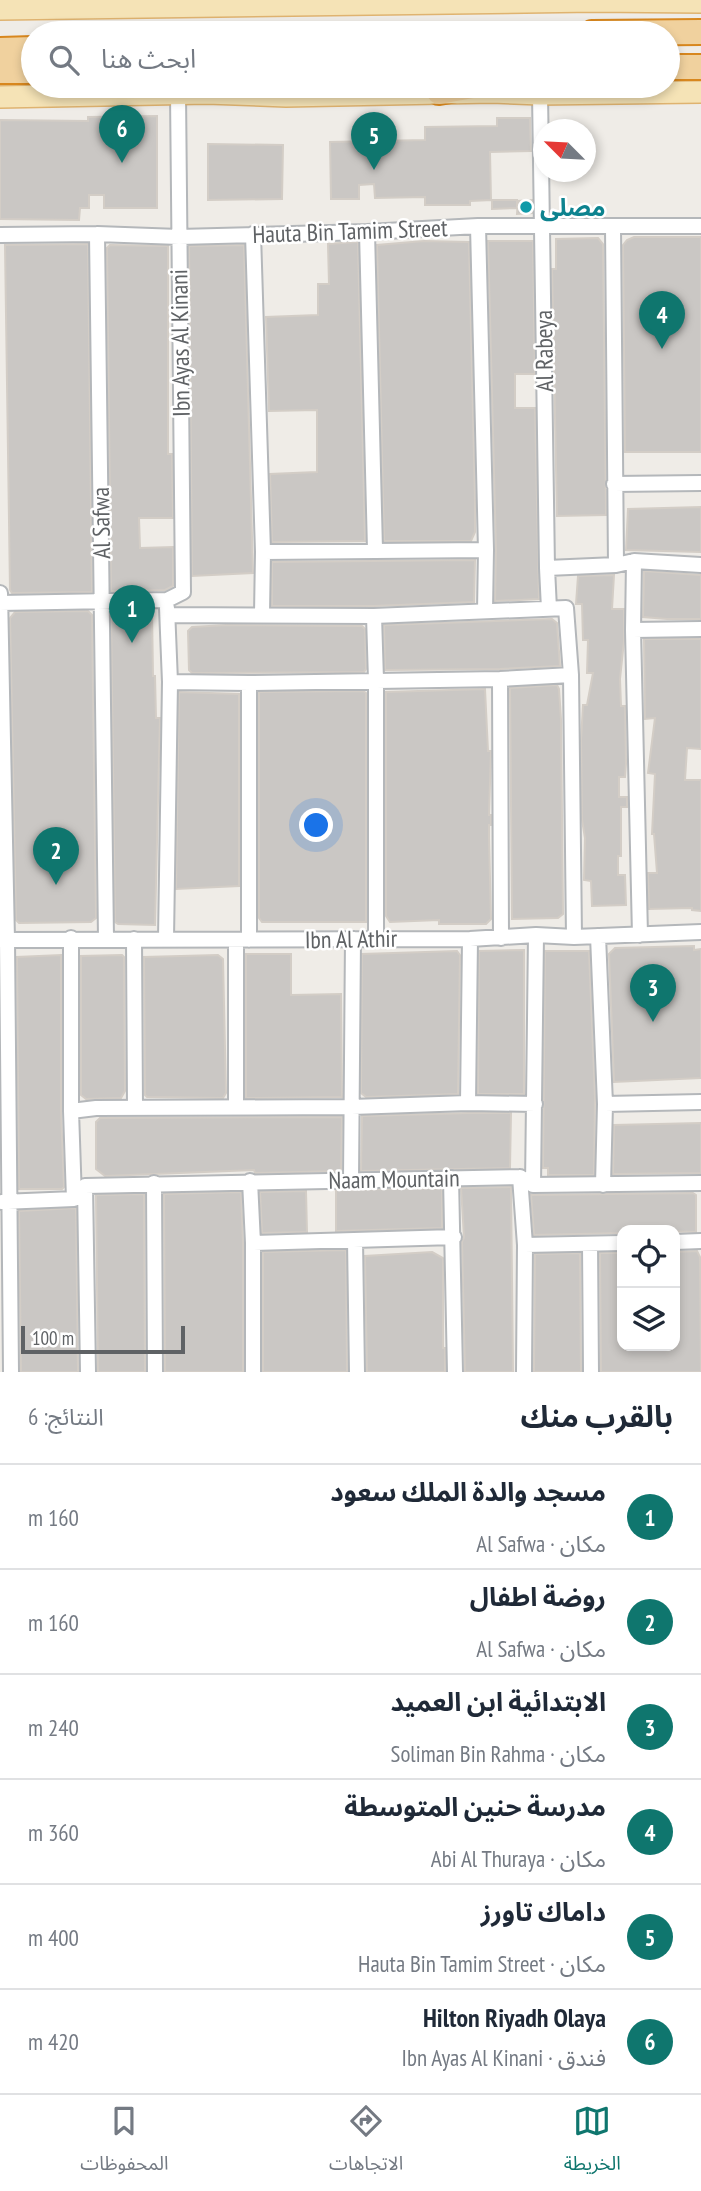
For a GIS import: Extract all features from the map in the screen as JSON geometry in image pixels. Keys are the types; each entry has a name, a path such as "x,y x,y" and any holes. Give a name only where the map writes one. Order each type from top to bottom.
{"highway":[{"path":"662,21 701,18"},
{"path":"680,32 701,32"},
{"path":"0,50 21,49"},
{"path":"680,67 701,67"},
{"path":"0,71 21,71"}],"main road":[{"path":"0,9 290,2 701,2"},
{"path":"680,92 701,92"},
{"path":"0,97 21,97"}],"street":[{"name":"Ibn Ayas Al Kinani","path":"167,608 183,592 178,98"},
{"name":"Al Rabeya","path":"540,98 547,568 550,609"},
{"name":"Hauta Bin Tamim Street","path":"0,235 179,237 478,226 701,226"},
{"path":"478,226 486,550 485,611"},
{"path":"613,227 616,565"},
{"path":"367,232 375,550"},
{"name":"Al Safwa","path":"97,234 106,938"},
{"path":"253,234 263,552 262,614"},
{"path":"614,484 701,482"},
{"path":"263,552 486,550"},
{"path":"547,568 616,565 634,561 701,565"},
{"path":"634,561 632,630 640,935"},
{"path":"0,593 4,1202 11,1372"},
{"path":"0,603 103,601 262,614 374,616 566,608 571,675 574,937"},
{"path":"166,939 170,682 167,608"},
{"path":"374,616 376,938"},
{"path":"632,630 701,629"},
{"path":"170,682 249,684 571,675"},
{"path":"500,679 500,938"},
{"path":"236,1107 249,684"},
{"name":"Ibn Al Athir","path":"3,940 470,939 701,932"},
{"path":"533,1185 536,935"},
{"path":"598,936 605,1104 603,1185"},
{"path":"71,938 74,1199"},
{"path":"134,939 135,1108"},
{"path":"351,1179 353,939"},
{"path":"468,1102 470,939"},
{"path":"71,1111 352,1107 468,1102 535,1104"},
{"path":"605,1104 701,1102"},
{"path":"520,1177 533,1185 701,1183"},
{"path":"520,1177 525,1245 524,1372"},
{"name":"Naam Mountain","path":"85,1186 520,1177"},
{"path":"451,1178 456,1372"},
{"path":"250,1181 253,1372"},
{"path":"154,1183 155,1372"},
{"path":"4,1202 74,1199 85,1186"},
{"path":"85,1186 88,1372"},
{"path":"253,1243 454,1237"},
{"path":"355,1240 357,1372"},
{"path":"680,1242 701,1241"},
{"path":"525,1245 617,1243"},
{"path":"590,1244 591,1372"}],"building":[{"path":"157,116 157,208 104,208 104,195 89,195 89,208 80,208 79,220 0,219 0,120 88,121 88,117"},
{"path":"497,118 530,118 531,151 490,152 491,200 470,201 470,205 425,205 425,197 375,198 374,184 359,185 359,199 331,199 330,142 425,140 425,127 497,126"},
{"path":"208,144 283,145 282,199 208,200"},
{"path":"492,200 517,200 517,208 492,209"},
{"name":"مصلى","path":"532,200 532,213 517,214 518,201"},
{"path":"634,237 701,237 701,452 625,452 623,245"},
{"path":"598,238 603,244 606,515 557,516 552,269 556,269 556,239"},
{"path":"424,241 469,242 475,500 475,532 471,541 384,541 377,245"},
{"path":"488,241 533,241 535,374 515,374 515,408 535,408 539,599 495,601"},
{"path":"358,242 365,541 272,542 270,474 317,472 317,410 269,411 266,317 318,315 318,284 329,284 328,244"},
{"path":"88,244 92,592 12,593 5,245"},
{"path":"110,245 168,246 168,454 172,454 173,518 139,518 140,548 173,547 173,586 165,590 111,591 107,248"},
{"path":"244,245 253,573 192,576 189,246"},
{"path":"701,507 701,552 626,550 628,509"},
{"path":"475,560 474,602 272,606 272,562"},
{"path":"644,571 701,575 701,619 643,617"},
{"path":"614,575 612,609 624,609 620,679 621,706 625,706 626,764 625,777 619,777 619,797 627,797 627,807 621,807 621,856 618,856 618,875 625,875 626,905 592,906 591,881 584,880 581,740 583,705 587,705 593,673 587,673 588,640 583,640 582,604 576,604 578,576"},
{"path":"152,610 156,718 160,718 155,925 115,922 111,612"},
{"path":"88,611 92,615 96,918 91,922 19,923 16,920 10,618 15,612"},
{"path":"552,619 557,623 560,666 385,670 384,625"},
{"path":"362,626 365,629 366,669 364,672 192,673 189,670 188,631 192,627"},
{"path":"644,639 701,639 701,749 687,748 685,780 701,780 701,911 692,908 649,909 648,873 657,873 652,834 655,774 648,773 655,718 645,719"},
{"path":"557,685 561,719 563,914 558,918 512,919 510,688"},
{"path":"485,689 488,751 491,751 491,919 486,924 439,924 439,920 390,922 386,916 386,692"},
{"path":"179,692 239,694 239,886 176,889"},
{"path":"259,692 366,693 366,922 262,922 259,918"},
{"path":"694,946 694,950 701,949 701,1078 614,1082 609,954 615,948"},
{"path":"524,950 524,1094 478,1094 479,951"},
{"path":"457,951 460,955 458,1094 366,1097 361,1093 362,954"},
{"path":"545,951 589,951 595,1097 594,1175 548,1175 548,1168 543,1168"},
{"path":"246,954 291,954 291,995 341,994 342,1097 246,1098"},
{"path":"61,955 64,1187 19,1189 17,957"},
{"path":"122,955 125,1091 121,1098 86,1099 81,1095 81,956"},
{"path":"218,955 223,959 226,1093 223,1098 147,1097 144,957"},
{"path":"511,1113 510,1168 361,1171 362,1116"},
{"path":"342,1117 341,1171 255,1173 254,1170 105,1176 96,1169 96,1122 100,1118"},
{"path":"701,1123 701,1173 613,1174 614,1125"},
{"path":"511,1187 513,1372 465,1372 461,1188"},
{"path":"442,1188 442,1228 336,1231 336,1190"},
{"path":"306,1191 307,1232 262,1233 260,1192"},
{"path":"241,1192 243,1372 165,1372 164,1194"},
{"path":"693,1193 696,1195 696,1232 680,1232 680,1225 617,1225 617,1233 534,1235 531,1195"},
{"path":"144,1194 145,1372 98,1372 96,1195"},
{"path":"76,1208 78,1372 21,1372 19,1211"},
{"path":"346,1250 347,1372 263,1372 263,1252"},
{"path":"697,1251 700,1257 701,1372 601,1372 600,1253 617,1253 617,1351 680,1351 680,1252"},
{"path":"432,1252 443,1258 445,1372 367,1372 365,1256"},
{"path":"580,1253 581,1372 534,1372 535,1254"}],"place":[{"name":"Hilton Riyadh Olaya","path":"122,163"},
{"name":"داماك تاورز","path":"374,170"},
{"name":"مصلى","path":"526,207"},
{"name":"مدرسة حنين المتوسطة","path":"662,349"},
{"name":"مسجد والدة الملك سعود","path":"132,643"},
{"name":"روضة اطفال","path":"56,885"},
{"name":"الابتدائية ابن العميد","path":"653,1022"}]}
